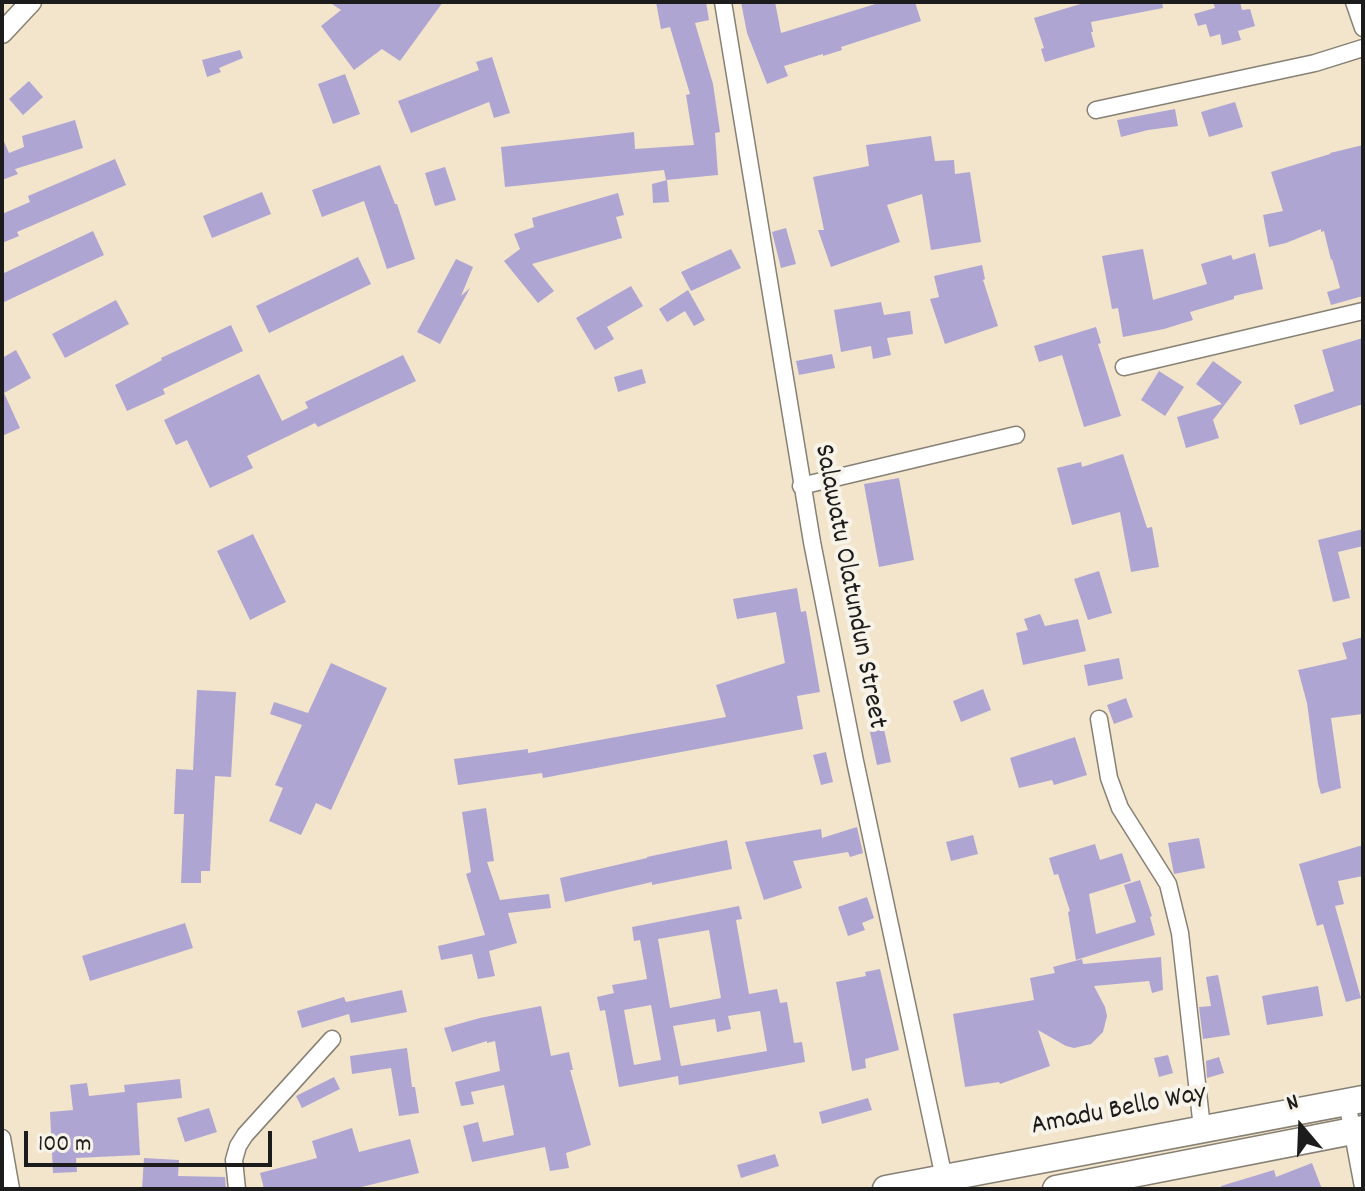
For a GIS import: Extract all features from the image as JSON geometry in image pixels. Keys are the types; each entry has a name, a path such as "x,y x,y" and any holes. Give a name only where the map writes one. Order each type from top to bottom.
{"main road":[{"name":"Amadu Bello Way","path":"886,1189 1355,1100"},
{"path":"1056,1189 1358,1130"}],"street":[{"path":"2,33 31,2"},
{"name":"Salawatu Olatundun Street","path":"723,2 801,486 855,761 944,1178"},
{"path":"1354,2 1363,28"},
{"path":"1096,110 1315,63 1363,48"},
{"path":"1124,367 1363,311"},
{"path":"801,486 1016,435"},
{"path":"1099,719 1109,778 1120,808 1168,884 1180,933 1202,1128"},
{"path":"237,1189 234,1160 238,1146 332,1039"},
{"path":"1355,1100 1363,1187"},
{"path":"2,1138 11,1189"}],"building":[{"path":"329,2 443,2 400,61 382,49 354,70 321,26 341,10"},
{"path":"656,2 706,2 709,20 695,23 713,84 720,132 715,133 718,175 666,180 664,170 505,187 501,147 634,132 635,149 694,145 686,95 690,94 670,27 661,29"},
{"path":"741,2 775,2 781,33 882,2 915,2 921,21 841,47 842,50 784,66 788,76 767,84 747,33"},
{"path":"1087,2 1162,2 1163,8 1091,22 1095,47 1045,62 1041,49 1044,48 1034,18"},
{"path":"1213,2 1240,2 1242,10 1250,9 1255,26 1238,31 1241,40 1222,45 1220,34 1210,37 1206,24 1198,26 1194,14 1215,8"},
{"path":"240,50 243,58 207,77 202,60"},
{"path":"492,57 510,113 494,118 489,102 411,133 398,101 479,70 476,62"},
{"path":"345,74 360,114 333,124 318,84"},
{"path":"29,81 43,97 23,115 9,99"},
{"path":"1235,102 1243,127 1209,137 1201,112"},
{"path":"1175,109 1178,126 1121,137 1117,120"},
{"path":"75,120 83,148 15,169 18,174 2,180 2,137 9,153 24,147 22,136"},
{"path":"931,136 935,161 954,160 955,174 970,172 981,242 931,250 922,194 887,205 900,242 831,267 818,230 824,230 813,177 869,166 866,145"},
{"path":"1363,145 1363,296 1331,305 1327,292 1340,288 1324,231 1321,232 1321,229 1269,247 1263,215 1283,211 1271,172"},
{"path":"115,159 126,185 17,232 19,236 2,243 2,214 30,202 28,196"},
{"path":"380,165 415,259 387,269 364,201 322,217 312,190"},
{"path":"445,167 456,200 435,206 425,173"},
{"path":"667,180 669,202 653,203 652,184"},
{"path":"262,192 271,214 212,238 203,216"},
{"path":"618,193 624,215 616,217 622,238 532,264 554,291 538,303 504,261 520,249 514,234 534,227 532,218"},
{"path":"786,228 796,264 781,268 772,232"},
{"path":"93,231 104,255 2,303 2,274"},
{"path":"731,249 741,268 691,291 681,272"},
{"path":"1143,249 1153,300 1207,284 1201,264 1231,255 1233,260 1255,253 1263,289 1190,312 1193,320 1123,337 1118,308 1112,309 1102,256"},
{"path":"358,257 371,284 269,333 256,306"},
{"path":"456,259 473,267 461,296 470,288 440,344 417,332"},
{"path":"982,265 983,280 998,326 945,344 930,299 939,297 934,276"},
{"path":"631,286 643,306 607,327 614,339 595,350 576,318"},
{"path":"688,290 705,320 694,326 685,311 667,322 659,309"},
{"path":"116,300 129,324 65,358 52,334"},
{"path":"881,302 884,315 910,311 913,334 887,338 891,355 873,359 871,346 841,352 834,310"},
{"path":"231,325 243,351 163,389 165,394 127,411 115,385 161,358"},
{"path":"1096,327 1101,343 1098,344 1121,416 1084,427 1062,355 1039,362 1034,346"},
{"path":"1363,338 1363,404 1300,425 1294,405 1334,391 1322,350"},
{"path":"16,350 31,378 4,393 20,428 2,436 2,358"},
{"path":"832,354 835,368 799,375 796,361"},
{"path":"403,355 416,381 318,427 315,423 247,456 253,468 210,488 187,440 176,445 164,420 259,374 282,421 308,408 305,402"},
{"path":"1213,361 1242,382 1213,420 1219,438 1186,448 1177,417 1222,404 1196,384"},
{"path":"642,369 646,383 618,392 614,377"},
{"path":"1159,371 1184,387 1165,416 1141,400"},
{"path":"1123,454 1147,528 1152,527 1159,567 1131,572 1120,512 1072,525 1057,468 1081,462 1082,467"},
{"path":"899,478 914,560 879,567 864,484"},
{"path":"1363,529 1363,546 1338,552 1350,598 1333,602 1318,540"},
{"path":"253,534 286,602 250,620 217,551"},
{"path":"1099,571 1112,613 1088,620 1074,579"},
{"path":"797,588 801,612 806,611 820,692 797,696 803,729 543,778 542,773 458,785 454,759 528,749 528,753 726,717 716,685 785,663 776,612 737,619 733,599"},
{"path":"1040,614 1045,626 1078,619 1086,651 1023,665 1016,633 1028,630 1024,619"},
{"path":"1363,637 1363,714 1331,718 1341,788 1321,794 1307,703 1298,670 1347,659 1342,643"},
{"path":"1119,658 1123,679 1088,686 1084,665"},
{"path":"331,663 387,688 331,810 316,803 301,835 269,821 283,788 275,785 302,725 270,714 274,702 308,713"},
{"path":"983,689 991,710 961,722 953,701"},
{"path":"197,690 236,692 231,777 215,776 210,871 201,871 201,883 181,883 184,814 174,814 176,769 193,770"},
{"path":"1126,698 1133,717 1114,724 1107,705"},
{"path":"884,729 891,762 877,765 870,732"},
{"path":"1075,737 1087,775 1054,785 1052,780 1019,788 1010,758"},
{"path":"826,752 833,782 821,785 813,755"},
{"path":"486,808 494,861 487,862 500,900 549,894 551,908 508,913 517,943 489,951 495,976 478,979 472,954 441,960 438,946 485,935 466,874 471,872 462,812"},
{"path":"857,827 863,853 850,857 848,852 793,861 802,888 764,900 745,842 821,829 822,838"},
{"path":"973,835 978,854 951,861 946,842"},
{"path":"1199,838 1205,868 1174,874 1168,843"},
{"path":"727,840 732,869 652,885 652,882 565,902 560,878"},
{"path":"1095,844 1100,860 1122,853 1131,881 1089,894 1096,934 1136,922 1124,885 1140,880 1155,935 1076,960 1070,911 1058,874 1054,875 1049,858"},
{"path":"1363,845 1363,876 1338,881 1344,904 1335,906 1361,998 1346,1002 1323,924 1317,926 1299,864"},
{"path":"867,897 874,918 862,923 865,930 848,936 838,907"},
{"path":"739,906 742,919 736,920 749,994 777,989 780,1003 787,1002 794,1043 802,1042 805,1062 679,1085 678,1076 619,1087 605,1010 600,1011 597,997 614,993 612,985 647,979 640,940 634,941 632,927","holes":["709,930 721,998 670,1008 658,939","651,1005 661,1060 634,1065 624,1010","760,1011 767,1051 681,1066 673,1026 715,1019 717,1032 731,1029 728,1016"]},
{"path":"185,923 193,948 90,981 82,956"},
{"path":"1161,957 1163,990 1152,993 1149,981 1094,986 1107,1016 1103,1032 1091,1044 1074,1048 1066,1046 1038,1030 1050,1066 1000,1084 965,1087 953,1014 1034,1000 1030,978 1055,973 1053,967 1082,959 1083,964"},
{"path":"880,969 899,1050 865,1059 866,1068 852,1071 836,982 866,976 865,972"},
{"path":"1218,975 1230,1035 1203,1039 1199,1007 1211,1006 1206,977"},
{"path":"1318,986 1323,1016 1267,1025 1262,996"},
{"path":"402,990 407,1012 351,1023 349,1014 302,1028 297,1011 344,997 346,1002"},
{"path":"541,1006 551,1056 569,1052 573,1070 570,1070 591,1145 566,1153 569,1168 550,1171 545,1147 472,1162 463,1126 478,1122 483,1142 514,1135 504,1085 471,1092 474,1104 461,1106 455,1082 500,1071 495,1041 452,1052 444,1028"},
{"path":"407,1048 419,1113 399,1116 391,1068 352,1074 350,1056"},
{"path":"1168,1055 1173,1073 1159,1077 1154,1058"},
{"path":"1219,1057 1224,1073 1207,1078 1206,1061"},
{"path":"334,1077 340,1089 302,1108 296,1096"},
{"path":"180,1079 182,1098 137,1103 140,1155 76,1158 77,1172 53,1173 50,1112 73,1110 70,1085 87,1083 89,1096 125,1092 124,1085"},
{"path":"868,1098 872,1110 822,1124 819,1112"},
{"path":"209,1108 217,1132 185,1142 177,1118"},
{"path":"352,1128 359,1152 410,1139 419,1173 353,1189 264,1189 260,1173 317,1158 312,1141"},
{"path":"775,1154 779,1166 741,1178 737,1165"},
{"path":"144,1158 179,1160 178,1176 225,1177 226,1189 142,1189"},
{"path":"1312,1163 1322,1189 1222,1189 1221,1186 1274,1170 1276,1177"}]}
